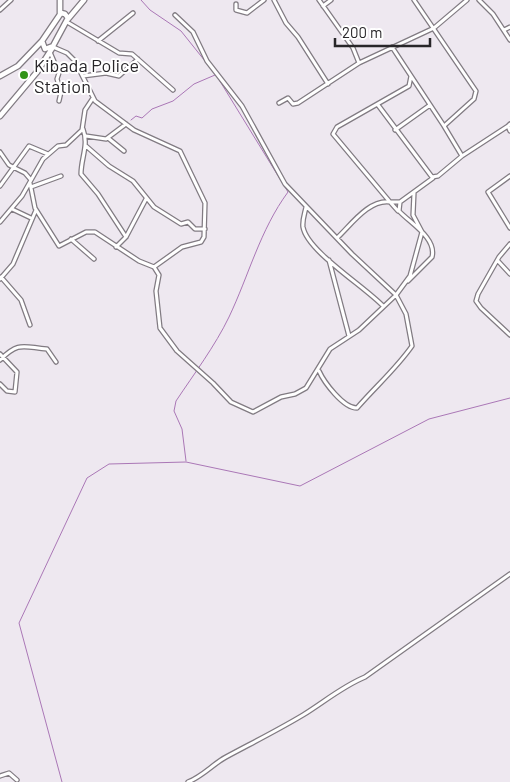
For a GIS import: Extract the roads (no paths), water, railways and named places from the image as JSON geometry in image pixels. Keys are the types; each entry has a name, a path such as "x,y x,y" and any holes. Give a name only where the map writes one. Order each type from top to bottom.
{"main road":[{"path":"60,0 62,14 67,21"},
{"path":"0,116 37,72 67,21 84,0"},
{"path":"0,76 18,66 42,41 62,14 77,10"},
{"path":"42,41 48,52"},
{"path":"34,49 48,52"}],"street":[{"path":"0,10 11,0"},
{"path":"236,4 236,10 247,13 264,0"},
{"path":"274,0 286,23 298,37 328,84"},
{"path":"319,0 354,48 358,63"},
{"path":"323,6 332,0"},
{"path":"414,0 477,93 474,99 444,126"},
{"path":"278,103 288,98 293,104 296,104 358,63 434,28 467,0"},
{"path":"479,0 510,40"},
{"path":"98,41 133,13"},
{"path":"175,14 193,32 207,61 242,106 285,184 326,225 336,238 396,295 406,314 412,346 402,361 369,392 357,408 353,408 336,395 319,371"},
{"path":"67,21 119,54 130,54 138,59 173,90"},
{"path":"504,30 510,26"},
{"path":"53,46 71,56 93,98 126,124 182,154 204,203 205,229 201,242 182,247 154,267"},
{"path":"392,46 462,156"},
{"path":"48,52 59,73 57,79 62,92 59,101"},
{"path":"83,76 104,73 119,76 138,59"},
{"path":"411,76 409,86 337,127 333,134 398,211 422,232"},
{"path":"93,98 85,110 83,128 86,136 86,146 81,162 82,176 98,194 126,238"},
{"path":"378,105 429,175 434,178"},
{"path":"396,130 430,105"},
{"path":"86,136 103,140 126,124"},
{"path":"336,238 372,206 382,201 400,202 462,156 509,125 510,131"},
{"path":"0,222 30,184 38,166 48,154 59,145 66,145 83,128"},
{"path":"108,138 124,151"},
{"path":"0,186 29,146 48,154"},
{"path":"86,146 109,166 133,182 146,199 181,224 188,222 195,229 205,229"},
{"path":"0,152 12,168 25,173 30,184 36,210 59,246 86,232 96,232 143,264 154,267 160,275 156,291 160,328 177,351 234,405 250,412 259,410 281,397 295,394 306,388 319,371 330,349 349,336 396,295 433,254 433,249 413,215 414,193"},
{"path":"30,184 62,176"},
{"path":"510,176 488,192 510,228"},
{"path":"116,247 126,238 146,199"},
{"path":"398,211 400,202"},
{"path":"306,207 303,226 315,249 382,306"},
{"path":"12,209 31,218"},
{"path":"30,324 21,300 1,278 13,264 36,210"},
{"path":"404,285 411,273 422,232"},
{"path":"71,239 94,259"},
{"path":"510,244 478,294 476,301 510,335"},
{"path":"330,260 349,336"},
{"path":"498,261 510,274"},
{"path":"0,384 7,391 15,392 17,372 1,357 18,346 47,348 56,362"},
{"path":"188,782 206,773 227,757 259,741 354,681 365,677 510,574"},
{"path":"0,776 8,773 17,780"}],"waterway":[{"path":"141,0 150,10 181,31 205,61"},
{"path":"131,120 136,116 142,118 152,109 173,101 194,84 215,75"},
{"path":"186,461 182,429 174,411 176,401 223,328 262,237 288,192 218,78"},
{"path":"62,782 19,623 87,478 109,464 186,462 300,486 429,419 510,398"}],"place":[{"name":"Kibada Police Station","path":"24,75"}]}
